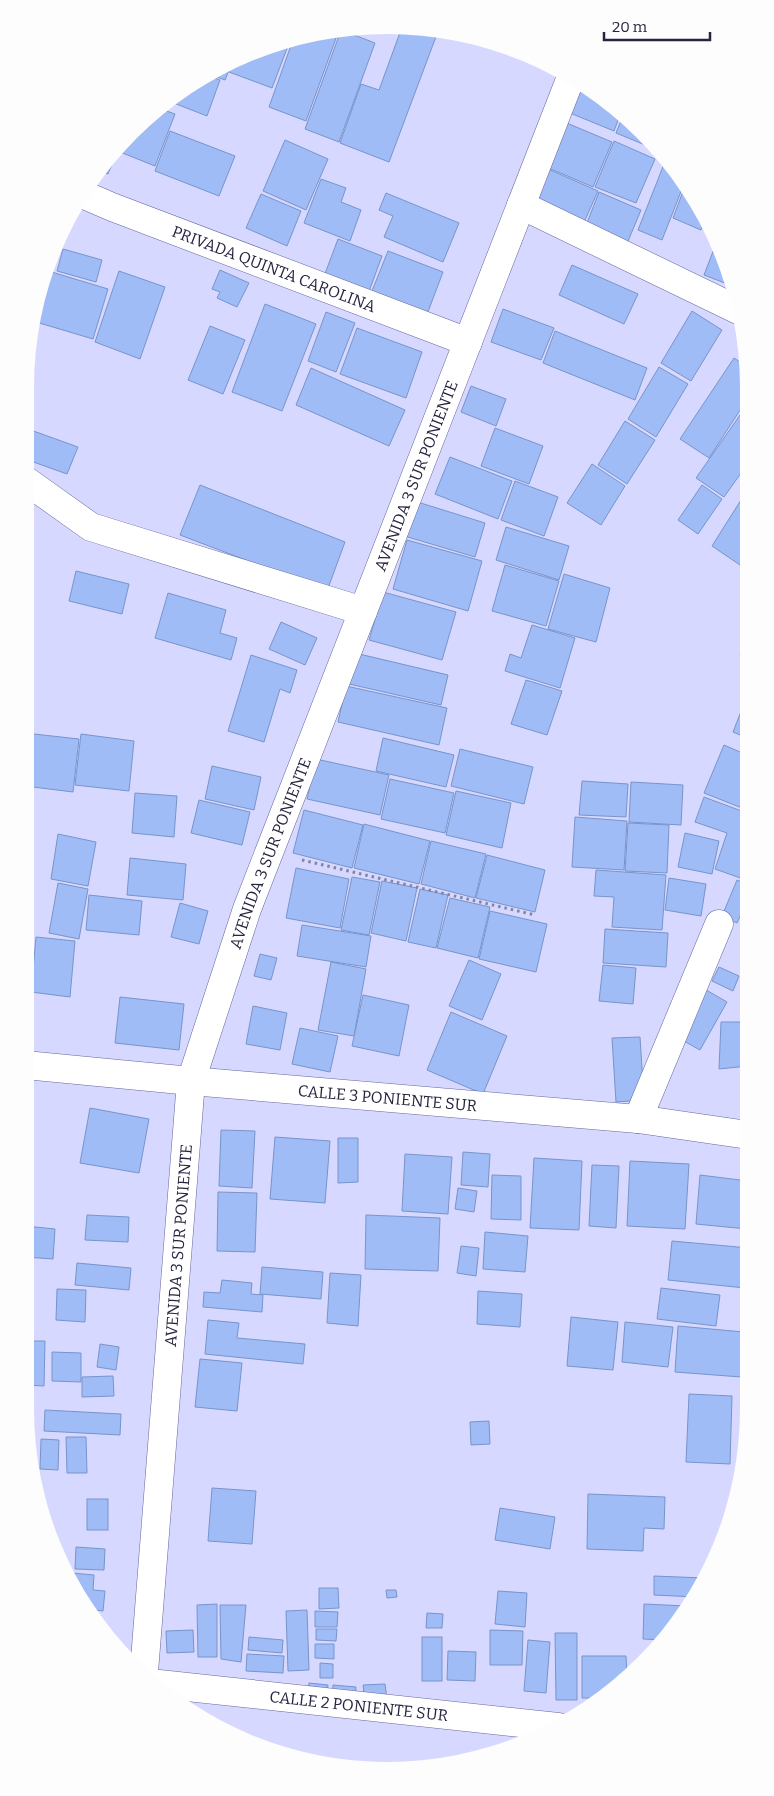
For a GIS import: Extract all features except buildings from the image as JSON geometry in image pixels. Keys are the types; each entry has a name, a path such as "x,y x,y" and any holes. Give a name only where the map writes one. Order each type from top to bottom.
{"street":[{"name":"AVENIDA 3 SUR PONIENTE","path":"144,1666 191,1081 247,909 569,84"},
{"name":"PRIVADA QUINTA CAROLINA","path":"89,197 468,342"},
{"path":"521,205 730,306"},
{"path":"34,486 91,527 363,611"},
{"path":"638,1119 719,924"},
{"name":"CALLE 3 PONIENTE SUR","path":"34,1066 638,1119 740,1134"},
{"name":"CALLE 2 PONIENTE SUR","path":"167,1685 544,1725"}],"path":[{"path":"270,852 535,915"}]}
